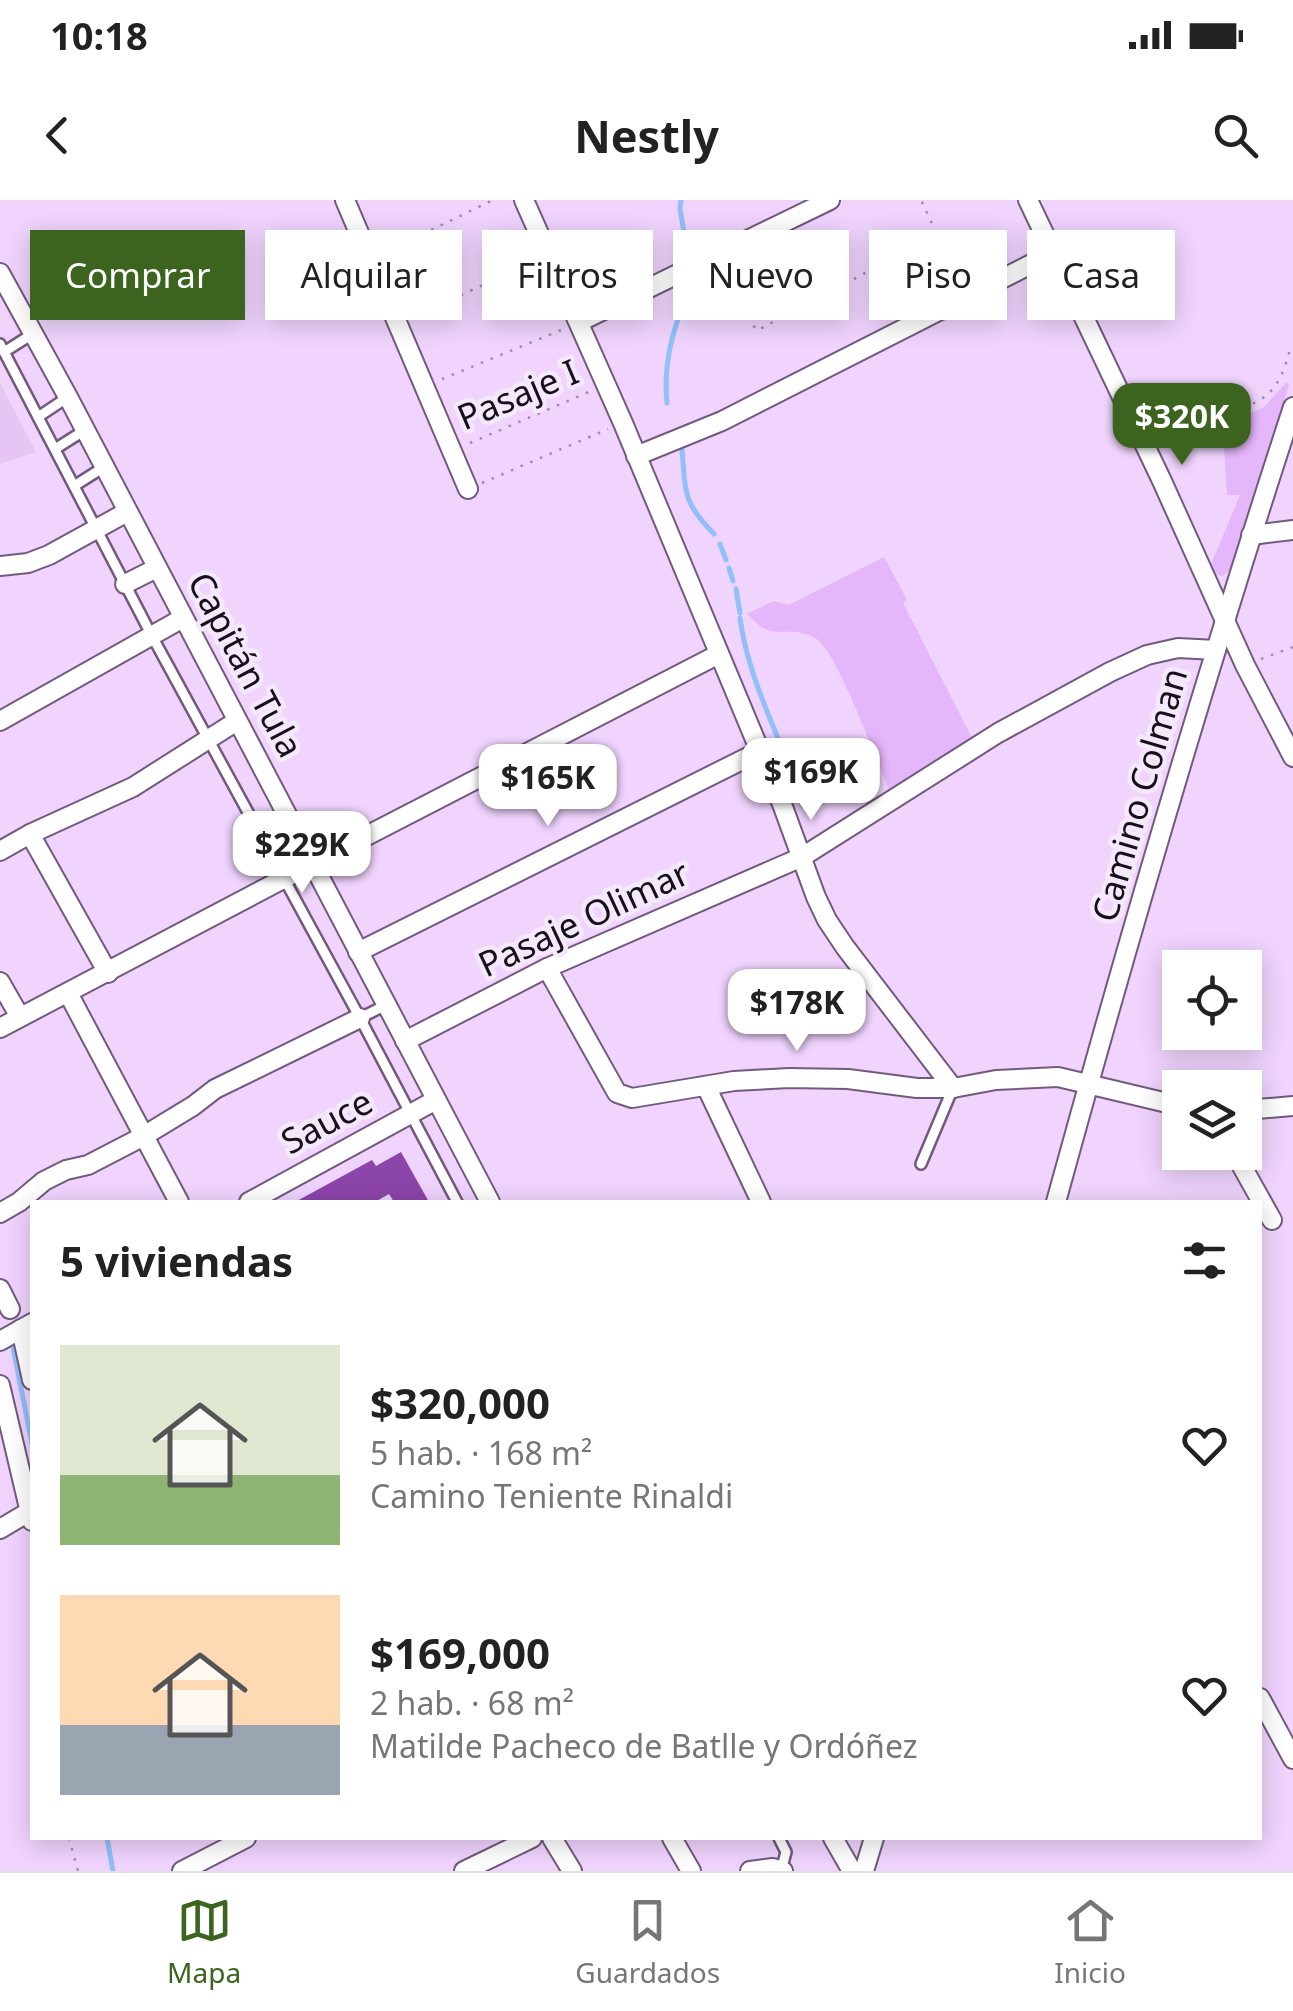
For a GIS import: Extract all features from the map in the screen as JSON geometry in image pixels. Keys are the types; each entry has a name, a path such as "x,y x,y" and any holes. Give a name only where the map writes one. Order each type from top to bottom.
{"street":[{"path":"344,200 356,230"},
{"path":"524,200 537,230"},
{"path":"770,230 830,200"},
{"path":"1028,200 1042,230"},
{"path":"636,456 722,422 1027,266"},
{"name":"Capitán Tula","path":"0,272 489,1200"},
{"path":"673,277 579,322 760,751 816,897 828,920 953,1088"},
{"path":"394,320 468,489"},
{"path":"1084,320 1293,758"},
{"name":"Camino Colman","path":"1057,1200 1216,650 1293,407"},
{"path":"0,566 50,556 128,512"},
{"path":"1252,535 1293,530"},
{"name":"Capitán Tula","path":"125,584 157,568"},
{"path":"0,721 183,618"},
{"name":"Pasaje Olimar","path":"405,1041 548,968 802,857 998,732 1110,672 1178,648 1216,650"},
{"path":"0,1028 720,654"},
{"path":"0,851 133,787 238,722"},
{"path":"358,952 760,751"},
{"path":"30,834 108,972"},
{"path":"548,968 617,1093 624,1097 734,1081 790,1078 953,1088 996,1080 1058,1077 1162,1101"},
{"path":"0,982 20,1018"},
{"path":"68,993 177,1200"},
{"path":"0,1213 44,1181 88,1165 142,1137 215,1088 360,1018"},
{"path":"706,1086 760,1200"},
{"name":"Sauce","path":"253,1200 436,1100"},
{"path":"1262,1109 1293,1106"},
{"path":"1244,1170 1261,1200"},
{"path":"1262,1202 1272,1220"},
{"path":"0,1290 10,1309"},
{"path":"0,1341 27,1326 30,1358"},
{"path":"0,1385 30,1502"},
{"path":"0,1529 30,1511"},
{"path":"1262,1702 1293,1759"},
{"path":"182,1871 242,1840"},
{"path":"464,1871 528,1840"},
{"path":"553,1840 572,1871"},
{"path":"673,1840 691,1871"},
{"path":"834,1840 852,1871"},
{"path":"864,1871 873,1840"},
{"path":"750,1871 782,1871"}],"lane":[{"name":"Capitán Tula","path":"34,333 2,348 152,636 456,1200"},
{"path":"38,417 68,398"},
{"path":"55,449 85,430"},
{"path":"74,486 104,467"},
{"path":"360,1018 386,1005"},
{"path":"920,1164 953,1088"},
{"path":"780,1840 786,1852 782,1871"}],"path":[{"path":"431,230 493,200"},
{"path":"849,282 931,238 936,232 921,200"},
{"path":"396,324 482,286"},
{"path":"751,320 756,330 777,320"},
{"path":"423,386 579,322"},
{"path":"1135,425 1160,414 1215,415 1241,408 1276,387 1289,353 1293,354"},
{"name":"Pasaje I","path":"450,451 606,385"},
{"path":"468,489 623,423"},
{"path":"1245,664 1293,647"},
{"path":"70,1840 78,1871"}],"shaded area":[{"path":"0,383 36,452 0,464"},
{"path":"1286,383 1289,385 1232,568 1223,576 1213,574 1209,569 1240,495 1227,495 1223,427 1264,407"},
{"path":"884,557 907,600 903,603 973,740 889,790 846,686 818,640 803,633 765,629 747,614 774,601 789,605"}],"building":[{"path":"401,1152 428,1200 393,1200 389,1194 378,1200 299,1200 372,1160 376,1166"}],"waterway":[{"path":"681,200 684,230"},
{"path":"667,403 669,352 678,320"},
{"path":"682,450 691,504 714,534"},
{"path":"720,544 726,560"},
{"path":"729,568 733,581"},
{"path":"736,589 740,613"},
{"path":"740,618 751,667 803,806"},
{"path":"13,1347 30,1434"},
{"path":"107,1840 113,1871"}]}
